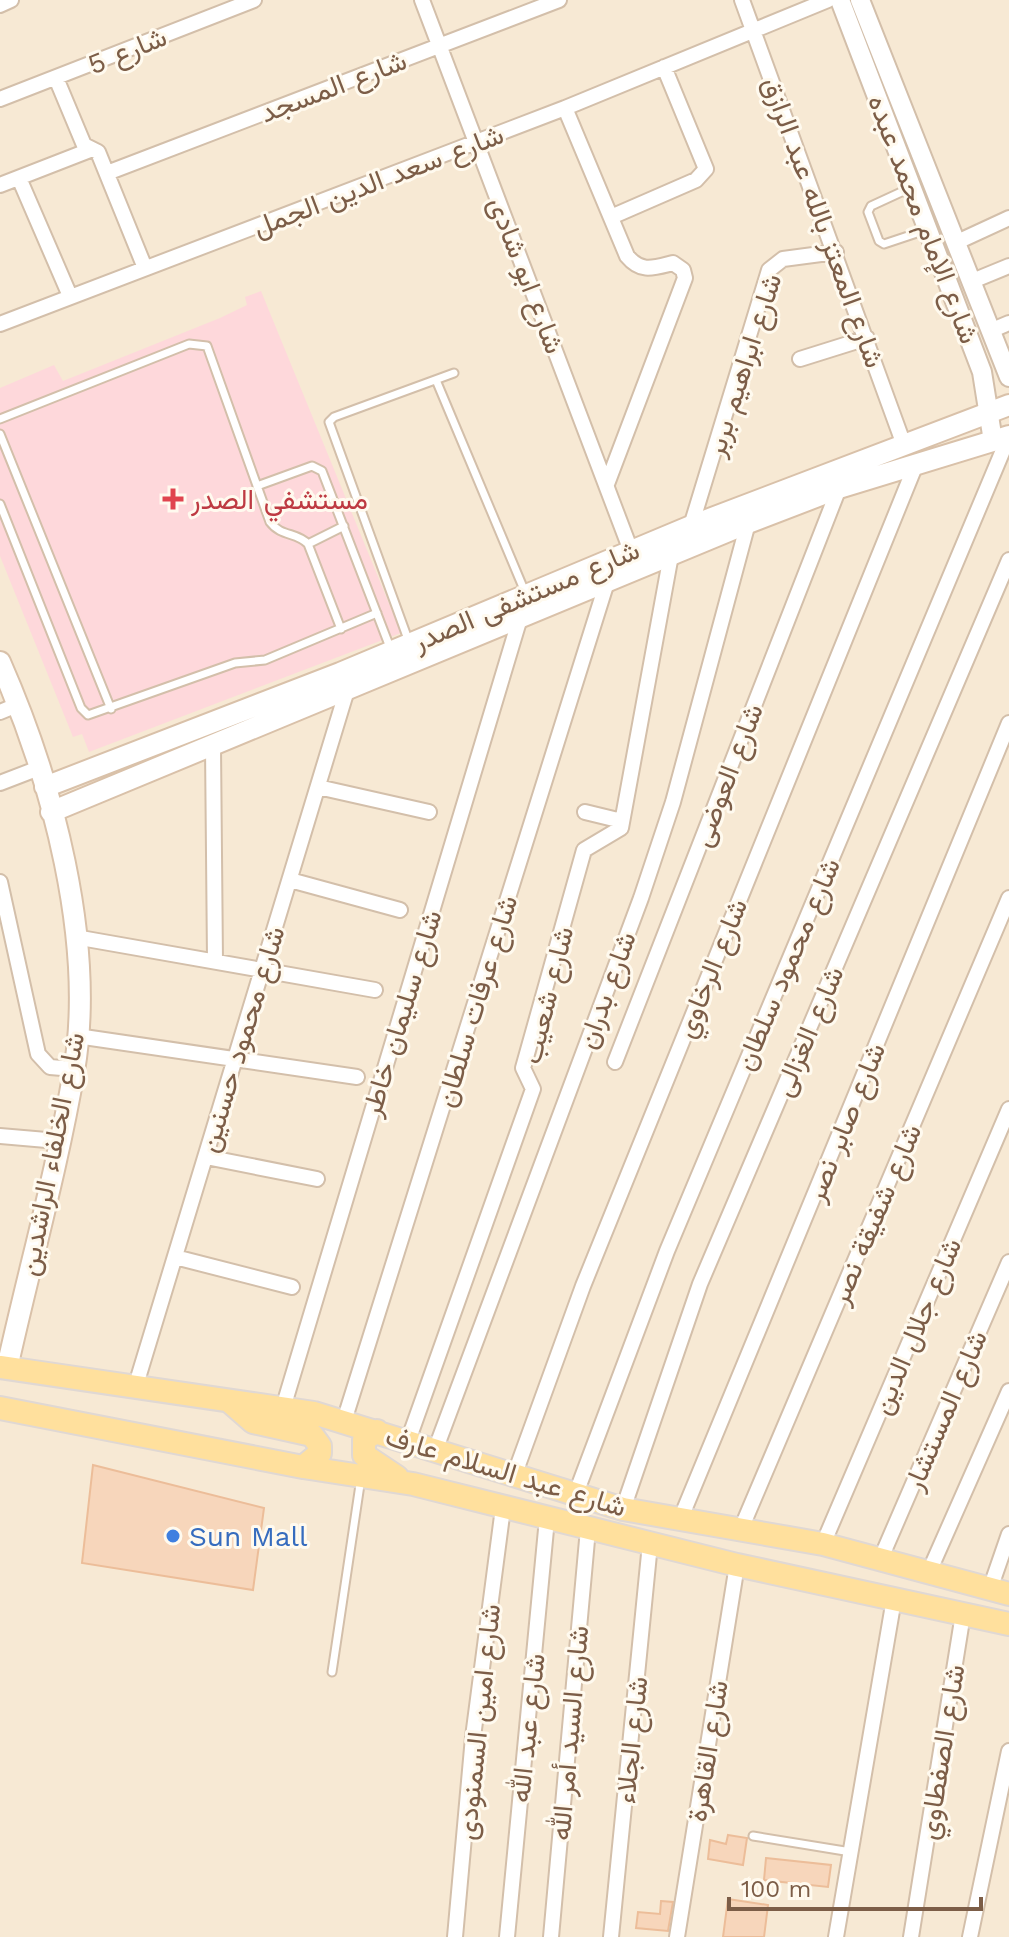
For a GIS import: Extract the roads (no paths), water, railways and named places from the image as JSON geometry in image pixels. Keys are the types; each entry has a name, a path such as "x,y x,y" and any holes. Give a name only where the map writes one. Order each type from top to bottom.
{"main road":[{"name":"شارع مستشفى الصدر","path":"42,778 400,647 691,526 999,408"},
{"path":"968,420 996,440"},
{"name":"شارع مستشفى الصدر","path":"51,812 748,523 839,488 996,440"},
{"name":"شارع الخلفاء الراشدين","path":"0,662 9,708 42,778 51,812 75,937 77,1036 74,1069 58,1141 3,1367"},
{"name":"شارع عبد السلام عارف","path":"3,1367 283,1408 344,1421 623,1509 823,1544 1000,1591"},
{"path":"229,1401 253,1422 312,1435 320,1453 303,1467"},
{"name":"شارع عبد السلام عارف","path":"0,1408 303,1467 413,1484 737,1565 1009,1624"},
{"path":"377,1431 364,1440 364,1455 381,1469 413,1484"}],"street":[{"path":"0,5 11,0"},
{"name":"شارع 5","path":"0,99 254,0"},
{"name":"شارع ابو شادى","path":"422,0 631,551"},
{"name":"شارع المسجد","path":"107,173 559,0"},
{"name":"شارع المعتز بالله عبد الرازق","path":"742,0 904,445"},
{"name":"شارع سعد الدين الجمل","path":"0,324 476,143 828,0"},
{"name":"شارع الإمام محمد عبده","path":"840,0 982,372 999,408 988,428 996,440"},
{"name":"شارع الإمام محمد عبده","path":"860,0 1005,371"},
{"path":"611,217 696,180 706,169 664,67"},
{"path":"56,78 84,145 98,152 145,268"},
{"path":"565,108 627,256 638,267 673,263 683,270 685,278 607,484"},
{"path":"0,185 90,150"},
{"path":"19,178 70,296"},
{"path":"955,243 1009,218"},
{"name":"شارع ابراهيم بربر","path":"691,526 769,270 783,259 836,252"},
{"path":"970,282 1009,266"},
{"path":"990,331 1009,323"},
{"path":"800,359 867,338"},
{"path":"982,372 1005,371"},
{"name":"شارع محمود سلطان","path":"575,1496 667,1251 996,440"},
{"name":"شارع الرخاوي","path":"514,1476 583,1286 916,464"},
{"name":"شارع العوضى","path":"615,1062 839,488"},
{"name":"شارع بدران","path":"436,1448 641,898 673,802 748,523"},
{"path":"585,812 622,821 671,555"},
{"name":"شارع الغزالى","path":"623,1509 700,1284 1009,560"},
{"name":"شارع عرفات سلطان","path":"344,1421 607,582"},
{"name":"شارع سليمان خاطر","path":"283,1408 520,618"},
{"name":"شارع محمود حسنين","path":"135,1388 347,690"},
{"name":"شارع صابر نصر","path":"680,1520 1009,723"},
{"path":"213,747 215,960"},
{"path":"1,785 42,778"},
{"path":"318,787 429,812"},
{"name":"شارع شعيب","path":"408,1441 533,1089 523,1068 584,850 618,831 622,821"},
{"path":"290,880 400,910"},
{"path":"0,882 38,1054 50,1067 74,1069"},
{"name":"شارع شفيقة نصر","path":"741,1529 1009,898"},
{"path":"75,937 375,990"},
{"path":"77,1036 357,1077"},
{"name":"شارع جلال الدين","path":"823,1544 1009,1109"},
{"path":"0,1136 58,1141"},
{"path":"206,1157 317,1179"},
{"path":"175,1257 292,1287"},
{"name":"شارع المستشار","path":"881,1558 1009,1262"},
{"path":"929,1572 1009,1391"},
{"name":"شارع امين السمنودى","path":"455,1937 473,1737 503,1508"},
{"name":"شارع عبد الله","path":"507,1937 547,1519"},
{"name":"شارع السيد أمر الله","path":"551,1937 588,1529"},
{"path":"1000,1591 1009,1534"},
{"name":"شارع الجلاء","path":"611,1937 650,1544"},
{"name":"شارع القاهرة","path":"677,1937 737,1565"},
{"path":"836,1937 894,1599"},
{"name":"شارع الصفطاوي","path":"911,1937 963,1614"},
{"path":"970,1937 1009,1751"}],"lane":[{"path":"913,187 871,206 868,212 884,244 929,229"},
{"path":"0,419 199,343 212,352 257,486 275,529 308,544 341,629"},
{"path":"400,647 329,422 334,417 454,373"},
{"path":"436,380 526,595"},
{"path":"0,434 111,709"},
{"path":"257,486 318,467 325,476 377,613 400,647"},
{"path":"0,504 84,712 92,716 235,663 265,660 341,629 358,618 377,613"},
{"path":"308,544 344,526"},
{"path":"332,1672 361,1476"},
{"path":"753,1836 851,1852"}],"place":[{"name":"مستشفي الصدر","path":"173,499"},
{"name":"Sun Mall","path":"173,1536"}]}
